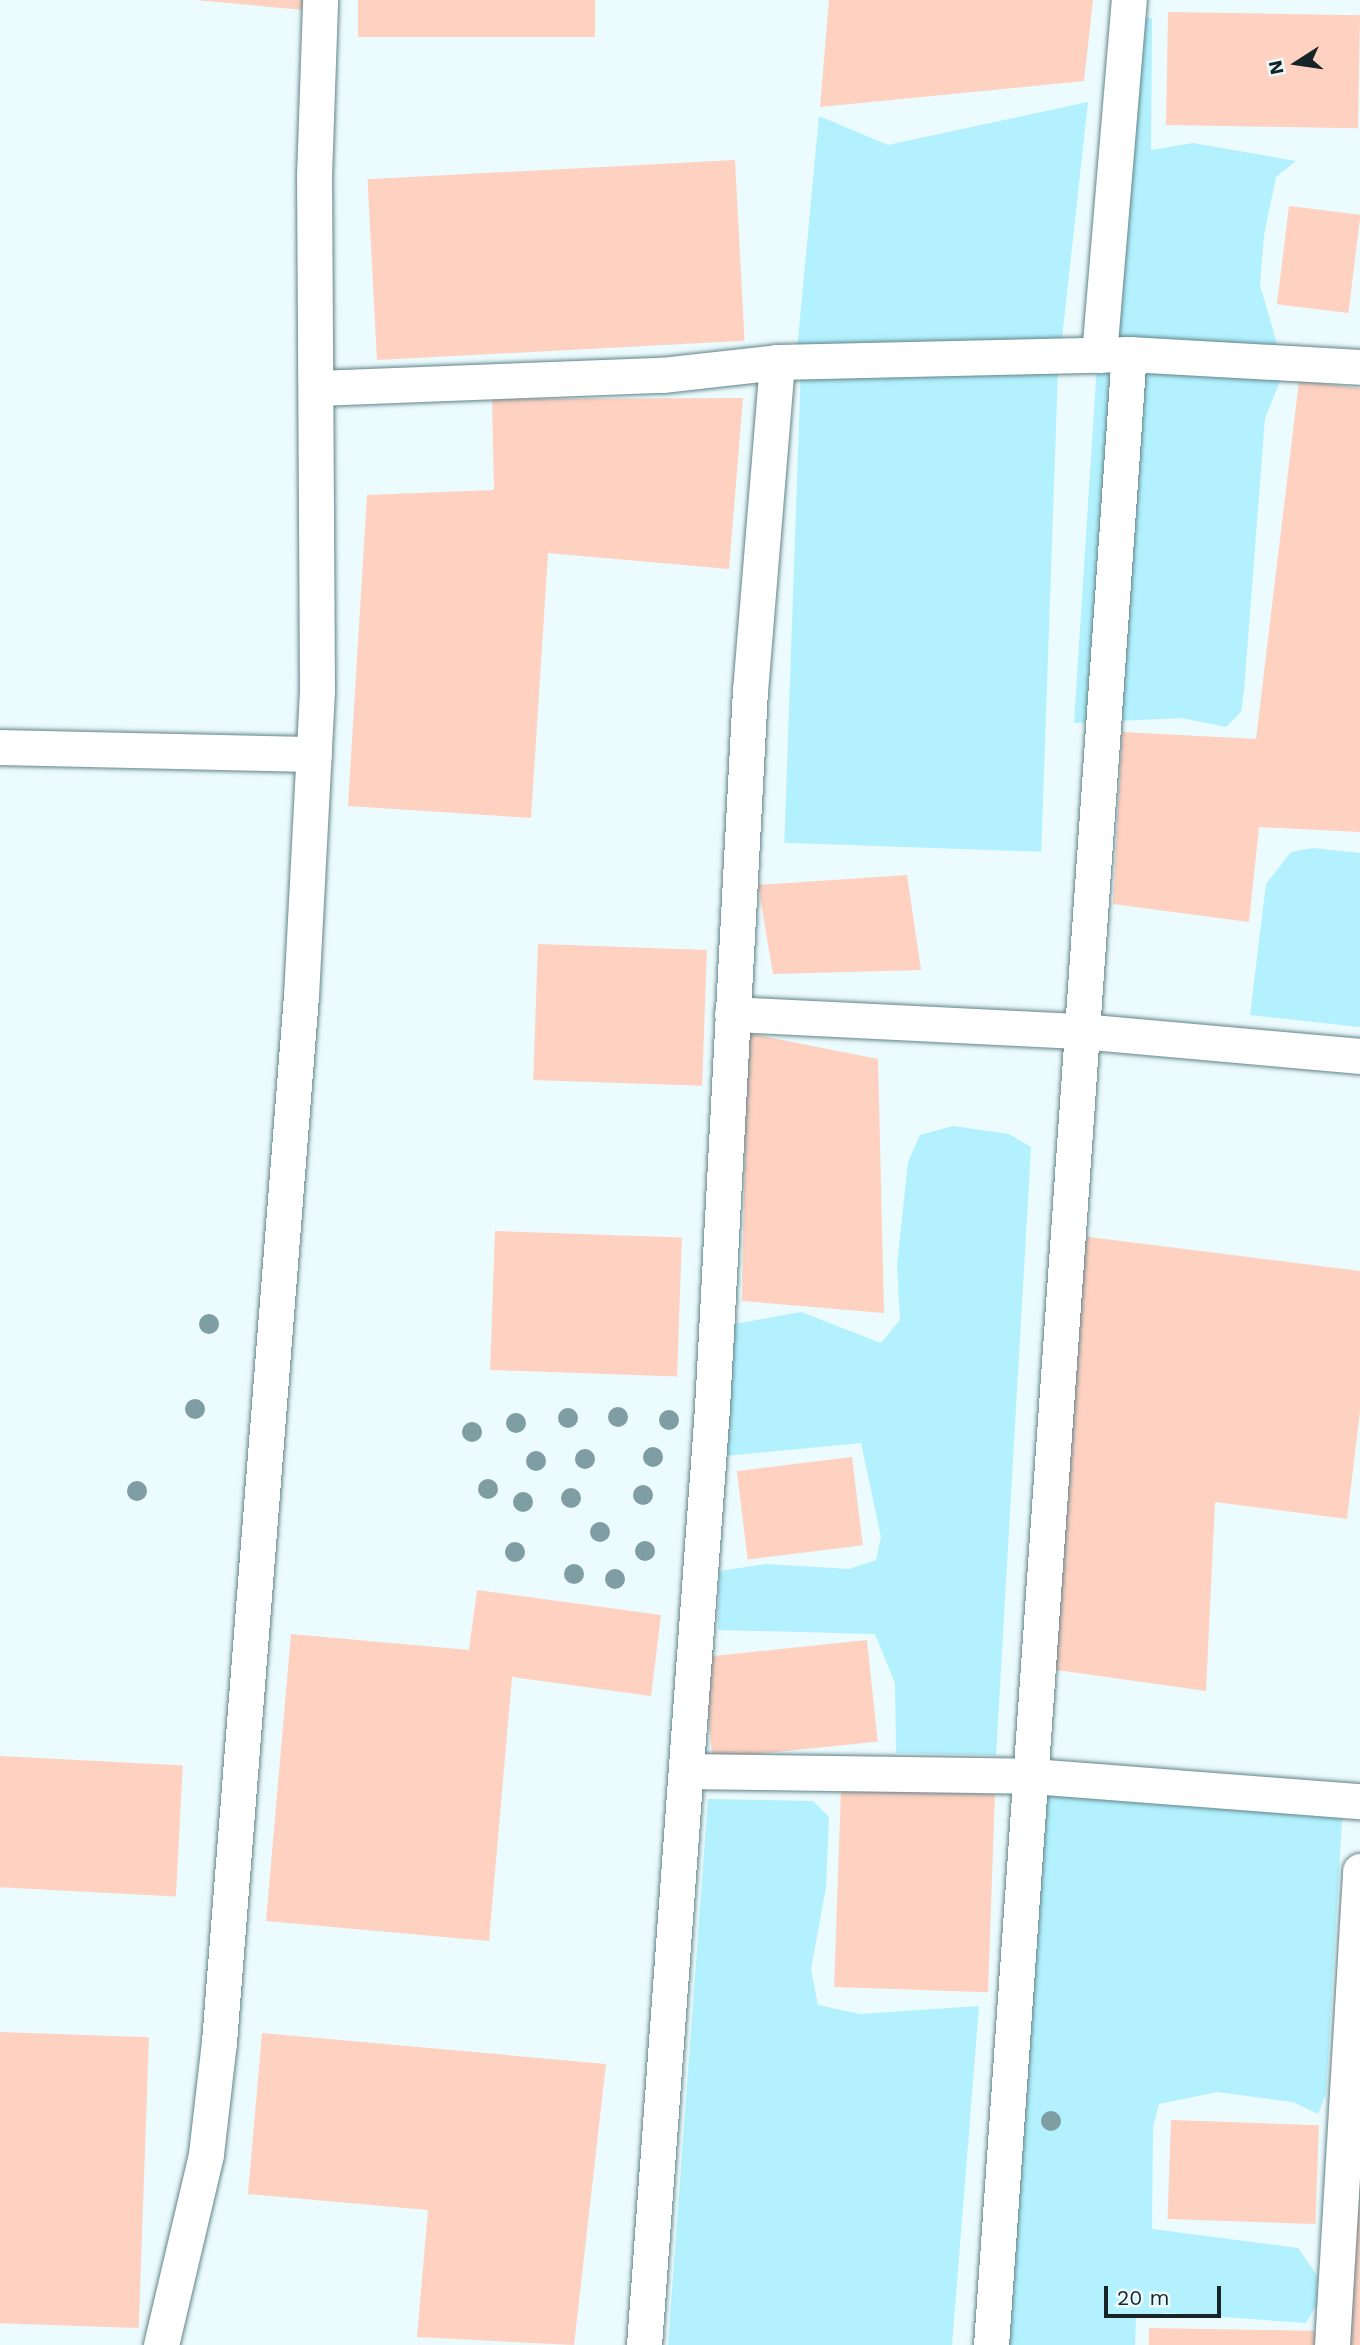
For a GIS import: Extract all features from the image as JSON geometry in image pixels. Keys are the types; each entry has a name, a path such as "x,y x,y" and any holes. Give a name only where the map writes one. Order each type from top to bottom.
{"street":[{"path":"161,2345 206,2154 219,2042 314,754 320,0"},
{"path":"991,2345 1081,1031 1129,0"},
{"path":"317,388 662,375 777,362 1114,354 1360,367"},
{"path":"644,2345 686,1771 732,1014 777,362"},
{"path":"0,747 314,754"},
{"path":"732,1014 1081,1031 1360,1056"},
{"path":"686,1771 1032,1776 1360,1801"},
{"path":"1332,2345 1360,1871"}],"shaded area":[{"path":"1117,4 1152,19 1151,150 1193,143 1296,161 1276,177 1264,235 1260,285 1277,344 1098,342"},
{"path":"1088,102 1062,338 797,350 819,116 888,145"},
{"path":"801,361 1058,370 1041,852 784,843"},
{"path":"1097,364 1286,367 1265,418 1241,712 1226,727 1182,718 1074,723"},
{"path":"1313,848 1360,853 1360,1027 1250,1015 1266,884 1291,852"},
{"path":"953,1126 1009,1134 1031,1147 996,1755 896,1753 895,1683 875,1634 718,1630 719,1571 766,1564 849,1569 876,1560 881,1537 861,1443 724,1456 734,1324 801,1312 881,1343 900,1320 897,1265 908,1162 920,1135"},
{"path":"1021,1783 1343,1803 1326,2094 1318,2114 1293,2102 1217,2092 1159,2104 1153,2127 1152,2229 1298,2248 1318,2277 1317,2304 1306,2323 1166,2313 1136,2318 1135,2345 988,2345"},
{"path":"708,1799 813,1801 829,1817 826,1887 811,1969 818,2005 860,2014 979,2006 952,2345 668,2345"}],"building":[{"path":"195,0 304,0 304,10"},
{"path":"358,0 595,0 595,37 358,37"},
{"path":"829,0 1093,0 1084,81 820,107"},
{"path":"1168,12 1360,15 1358,128 1166,125"},
{"path":"735,160 744,341 377,360 368,179"},
{"path":"1289,206 1360,215 1348,313 1277,304"},
{"path":"1299,381 1360,388 1360,832 1259,827 1249,922 1113,904 1122,732 1256,739"},
{"path":"743,398 729,569 548,553 531,818 348,806 367,495 494,490 492,399"},
{"path":"907,875 921,970 773,974 758,885"},
{"path":"538,944 707,950 702,1086 533,1080"},
{"path":"747,1033 878,1059 884,1313 742,1301"},
{"path":"495,1231 682,1238 677,1376 490,1370"},
{"path":"1081,1236 1360,1271 1360,1411 1347,1519 1215,1502 1206,1691 1043,1668"},
{"path":"852,1457 863,1545 748,1559 737,1471"},
{"path":"477,1590 661,1615 651,1696 512,1677 489,1941 266,1921 291,1634 469,1650"},
{"path":"867,1640 878,1741 713,1759 702,1657"},
{"path":"0,1756 183,1766 176,1896 0,1887"},
{"path":"841,1789 995,1794 988,1992 834,1987"},
{"path":"0,2032 149,2037 139,2328 0,2323"},
{"path":"262,2033 606,2064 574,2345 417,2337 428,2210 248,2194"},
{"path":"1171,2120 1319,2125 1315,2224 1168,2219"},
{"path":"1349,2168 1360,2168 1360,2345 1339,2345"},
{"path":"1149,2328 1320,2331 1320,2345 1149,2345"}]}
